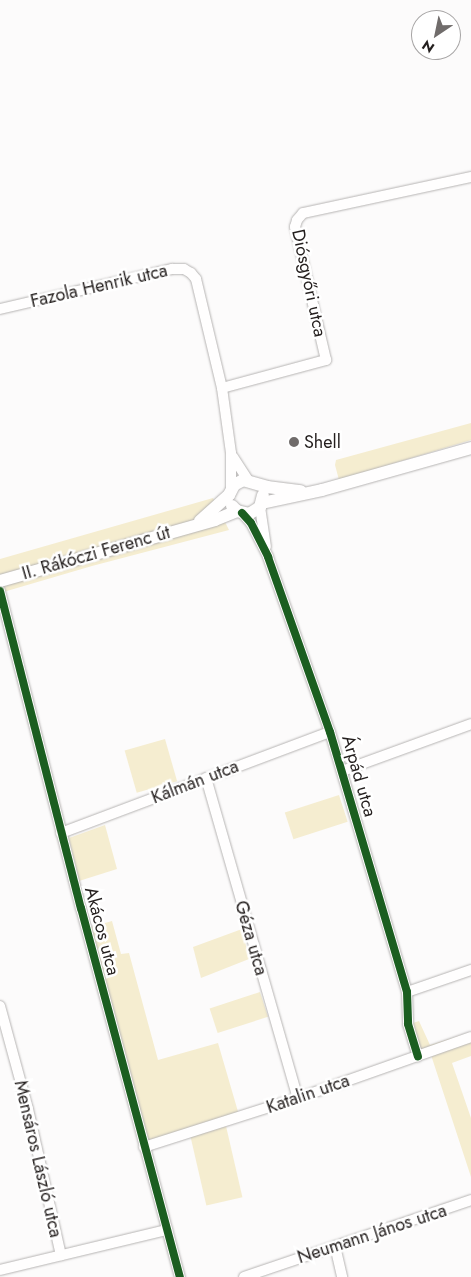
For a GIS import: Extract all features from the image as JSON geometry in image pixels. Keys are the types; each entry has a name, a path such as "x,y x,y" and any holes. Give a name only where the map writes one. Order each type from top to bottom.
{"main road":[{"name":"II. Rákóczi Ferenc út","path":"0,580 239,512 249,514 261,505 471,448"},
{"name":"II. Rákóczi Ferenc út","path":"192,526 212,512 238,482 253,482 311,492"},
{"path":"253,482 263,496 261,505"},
{"path":"230,492 230,501 239,512"}],"street":[{"name":"Diósgyőri utca","path":"222,388 326,360 295,228 297,220 303,213 471,177"},
{"name":"Fazola Henrik utca","path":"0,309 172,269 184,269 196,279 222,388 232,454"},
{"path":"232,454 241,473 253,482"},
{"path":"230,492 232,454"},
{"name":"Árpád utca","path":"261,505 268,558"},
{"name":"Árpád utca","path":"239,512 251,523 268,558 330,732 407,992 408,1024 418,1056"},
{"name":"Akácos utca","path":"0,591 61,833 180,1277"},
{"path":"342,770 421,744 427,738 471,724"},
{"name":"Kálmán utca","path":"61,833 330,732"},
{"name":"Géza utca","path":"206,778 298,1098"},
{"path":"407,992 471,970"},
{"name":"Mensáros László utca","path":"0,1006 28,1109 61,1255"},
{"name":"Katalin utca","path":"144,1147 298,1098 471,1037"},
{"name":"Neumann János utca","path":"244,1277 471,1200"},
{"path":"0,1270 167,1230"},
{"path":"335,1246 342,1277"}],"shaded area":[{"path":"471,423 471,440 339,480 335,465 336,460"},
{"path":"213,498 229,530 92,566 0,593 0,559"},
{"path":"165,739 177,781 137,793 125,751"},
{"path":"339,795 348,822 293,839 285,813"},
{"path":"105,825 117,869 79,881 69,838"},
{"path":"112,921 121,954 129,953 158,1060 218,1043 239,1115 146,1141 91,927"},
{"path":"242,929 249,959 201,978 193,947"},
{"path":"260,992 268,1017 218,1033 210,1008"},
{"path":"419,1021 430,1045 471,1032 471,1056 452,1063 471,1118 471,1177 431,1055 419,1049 413,1023"},
{"path":"226,1126 242,1197 206,1205 190,1134"}],"cycle path":[{"path":"242,513 251,523 268,557 330,732 407,992 408,1024 418,1056"},
{"path":"0,591 81,908 180,1277"}],"place":[{"name":"Shell","path":"294,442"}]}
